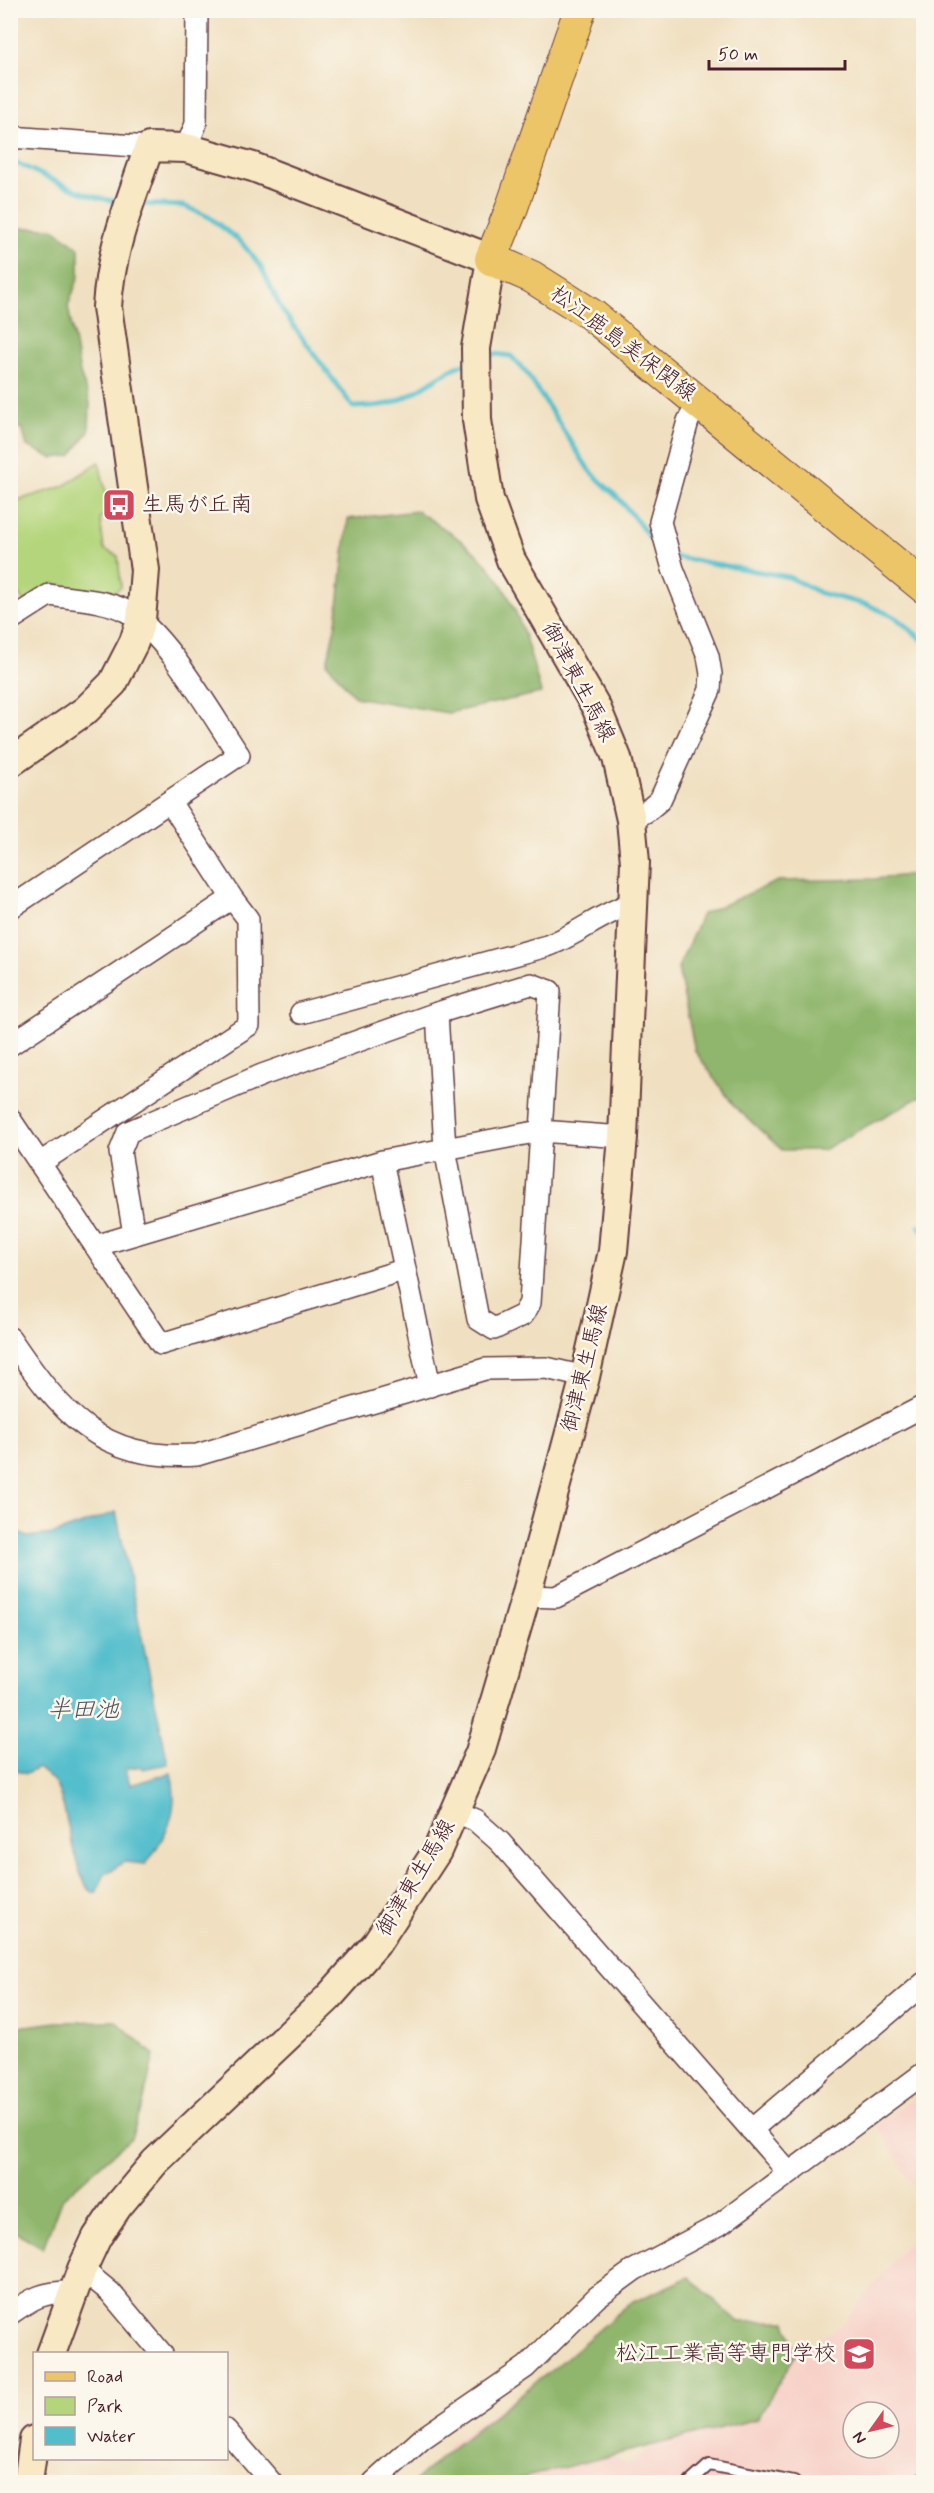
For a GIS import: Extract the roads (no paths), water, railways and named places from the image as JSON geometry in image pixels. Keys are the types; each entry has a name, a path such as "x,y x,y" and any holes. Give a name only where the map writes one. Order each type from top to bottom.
{"main road":[{"path":"10,763 86,710 113,682 134,642 141,620 145,570 107,307 110,268 117,241 149,147 186,148 253,167 491,259 511,210 580,10"},
{"name":"御津東生馬線","path":"52,2352 77,2280 97,2237 155,2162 328,1998 376,1944 421,1879 456,1812 480,1752 526,1596 585,1377 613,1251 623,1137 631,904 635,862 631,820 617,758 596,707 511,560 489,499 477,420 476,361 491,259"},
{"name":"松江鹿島美保関線","path":"491,259 532,277 592,315 924,587"},
{"path":"28,2482 33,2447"}],"street":[{"path":"186,148 196,124 197,10"},
{"path":"10,137 149,147"},
{"path":"631,820 660,800 710,690 711,674 708,656 673,569 660,522 688,421 699,402"},
{"path":"10,620 49,595 123,609 141,620 161,641 239,755 10,908"},
{"path":"40,1163 249,1025 248,920 170,802"},
{"path":"10,1045 232,898"},
{"path":"301,1012 547,946 581,931 600,916 631,904"},
{"path":"134,1234 120,1152 128,1132 262,1075 437,1013 531,984 550,992 530,1303 523,1315 494,1329 478,1319 445,1149 437,1013"},
{"path":"10,1119 161,1344 404,1270"},
{"path":"95,1246 382,1161 540,1131 623,1137"},
{"path":"382,1161 430,1386"},
{"path":"10,1338 42,1385 63,1409 98,1435 134,1450 167,1456 197,1455 485,1369 546,1368 585,1377"},
{"path":"526,1596 556,1597 924,1406"},
{"path":"456,1812 475,1820 500,1842 789,2173"},
{"path":"751,2130 924,1983"},
{"path":"374,2482 423,2438 526,2367 597,2297 634,2270 718,2225 924,2073"},
{"path":"10,2314 30,2299 77,2280 110,2292 160,2352"},
{"path":"228,2432 271,2482"}],"lane":[{"path":"690,2482 709,2465 794,2482"},
{"path":"916,2482 924,2477"}],"water":[{"name":"半田池","path":"116,1512 168,1764 142,1769 141,1766 126,1769 130,1785 171,1773 174,1799 166,1832 146,1864 124,1862 105,1874 96,1893 88,1889 82,1878 55,1784 38,1768 26,1774 11,1769 11,1529 27,1537 54,1534"}],"waterway":[{"path":"10,160 91,196 120,202"},
{"path":"139,204 184,206 209,217 241,242 260,265 282,310 353,407 390,404 466,363"},
{"path":"484,358 495,354 511,356 526,372 589,470 621,501 659,549"},
{"path":"676,557 789,577 820,593 868,605 895,617 924,641"},
{"path":"919,1226 924,1233"}],"place":[{"name":"生馬が丘南","path":"119,505"},
{"name":"松江工業高等専門学校","path":"859,2354"}]}
